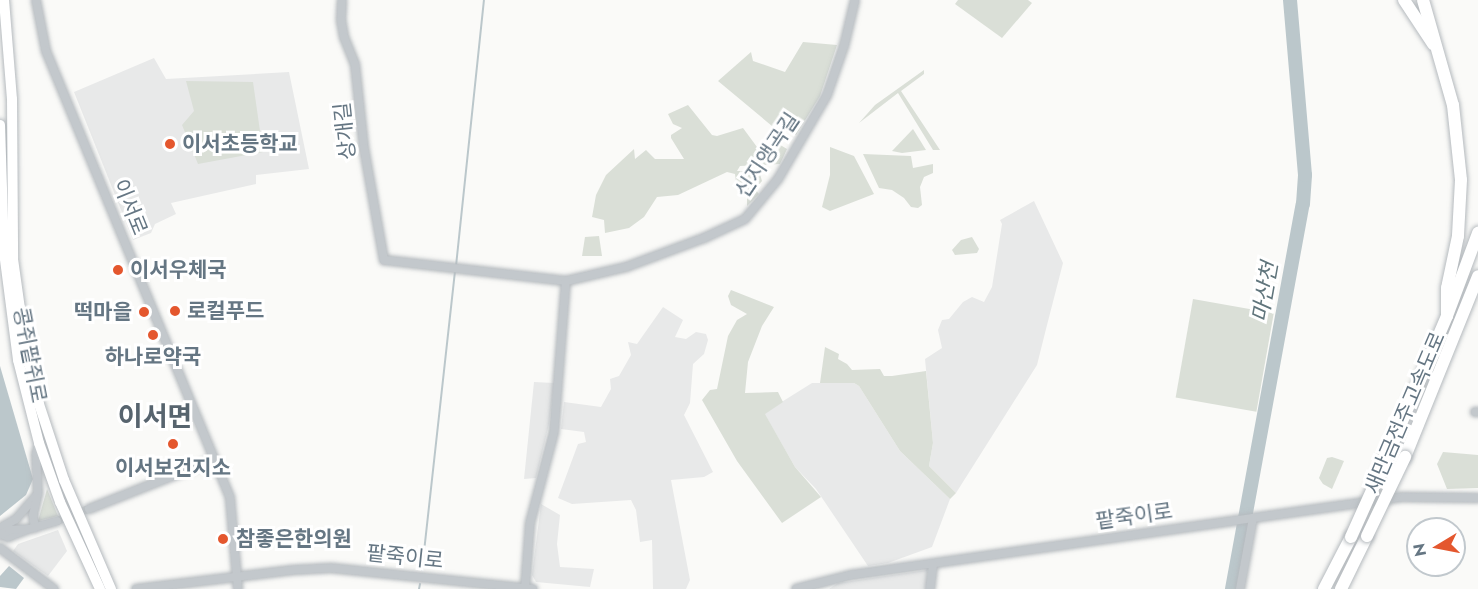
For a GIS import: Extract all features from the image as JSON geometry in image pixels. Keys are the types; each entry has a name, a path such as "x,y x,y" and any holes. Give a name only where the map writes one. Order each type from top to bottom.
{"highway":[{"path":"1404,0 1442,59"},
{"path":"1423,0 1442,59 1453,105 1461,180 1458,236 1447,288 1447,316"},
{"name":"새만금전주고속도로","path":"1324,589 1351,537 1386,459 1447,316 1478,233"},
{"name":"새만금전주고속도로","path":"1341,589 1405,457 1478,276"}],"main road":[{"name":"콩쥐팥쥐로","path":"4,0 12,99 13,259 27,351 39,404 60,471 111,589"},
{"name":"콩쥐팥쥐로","path":"0,125 4,252 12,326 39,443 60,502 100,589"}],"street":[{"name":"이서로","path":"36,0 46,51 230,498 238,589"},
{"name":"상개길","path":"342,0 341,20 344,37 355,64 364,148 384,260"},
{"name":"신지앵곡길","path":"384,260 566,281 626,267 704,238 745,219 778,179 827,95 844,46 855,0"},
{"path":"525,589 530,523 554,432 566,281"},
{"path":"32,528 38,494 36,454 39,443"},
{"path":"89,509 213,460"},
{"path":"0,532 16,519 38,494"},
{"name":"팥죽이로","path":"796,589 851,575 1401,497 1478,498"},
{"path":"1240,589 1251,519"},
{"path":"0,532 32,528 57,521"},
{"path":"0,548 54,589"},
{"path":"930,589 933,564"},
{"name":"팥죽이로","path":"136,589 331,568 533,589"}],"shaded area":[{"path":"958,0 1028,0 1032,3 1002,38 955,4"},
{"path":"803,42 837,45 820,96 796,135 772,126 718,81 751,52 753,61 785,72"},
{"path":"154,58 166,79 289,72 309,169 256,175 256,184 171,203 176,214 155,224 151,233 133,240 74,92"},
{"path":"924,70 924,74 901,91 940,150 933,150 898,93 859,123 875,105"},
{"path":"186,81 253,82 263,152 198,164 182,125 194,111"},
{"path":"688,105 712,135 717,136 743,128 757,147 777,143 787,149 780,164 740,166 737,171 759,171 762,181 755,189 759,194 747,206 747,189 737,190 735,174 727,172 678,195 657,197 644,217 629,228 605,233 604,220 592,217 596,195 606,175 634,149 635,159 646,150 655,159 684,159 671,138 671,135 682,128 673,124 668,114"},
{"path":"913,129 926,150 902,153 892,151"},
{"path":"830,147 854,156 874,194 830,211 822,207 830,175"},
{"path":"863,154 911,156 913,168 933,164 933,173 924,177 920,187 922,205 918,208 911,207 904,198 892,190 879,188"},
{"path":"1034,201 1063,263 1037,365 956,493 929,466 933,443 925,359 942,348 938,330 942,320 949,319 963,302 972,297 984,302 992,287 1002,224 1000,220"},
{"path":"599,236 602,256 582,256 585,237"},
{"path":"972,237 979,249 977,253 955,255 952,250 961,240"},
{"path":"731,290 774,307 762,326 748,362 745,393 778,392 783,402 765,414 795,467 821,497 782,523 737,461 702,400 710,390 717,389 728,336 737,320 747,314 731,305 728,296"},
{"path":"1193,299 1274,313 1256,412 1176,397"},
{"path":"663,307 683,320 675,337 686,339 696,332 706,334 708,340 704,354 693,364 690,403 684,415 713,472 704,477 671,480 690,580 686,589 653,589 652,540 640,542 636,510 631,500 572,504 558,498 578,444 586,442 584,432 561,429 564,402 601,407 611,389 610,379 619,376 631,355 628,342 637,344"},
{"path":"825,347 839,354 838,359 852,370 880,369 884,376 926,371 933,443 929,466 956,493 950,499 900,451 859,386 854,383 820,383"},
{"path":"0,366 33,479 26,495 0,516"},
{"path":"534,382 554,383 549,424 536,478 524,479"},
{"path":"812,383 854,383 859,386 900,451 950,499 932,547 888,563 868,566 816,489 795,467 764,413"},
{"path":"1443,452 1478,455 1478,488 1447,489 1437,464"},
{"path":"1332,457 1344,461 1332,489 1323,484 1319,478 1327,458"},
{"path":"47,489 58,516 38,521"},
{"path":"541,504 560,515 557,544 560,567 594,569 590,587 536,582 532,575"},
{"path":"58,530 67,551 48,576 13,551 18,544"},
{"path":"9,566 24,578 16,589 0,587 0,576"},
{"path":"927,570 928,589 829,589 838,583"}],"waterway":[{"path":"456,266 484,0"},
{"name":"마산천","path":"1232,589 1303,204 1305,175 1290,0"},
{"path":"422,570 455,271"},
{"path":"419,589 420,584"}],"tunnel":[{"path":"57,521 89,509"}],"place":[{"name":"이서초등학교","path":"170,144"},
{"name":"이서우체국","path":"118,270"},
{"name":"로컬푸드","path":"175,311"},
{"name":"떡마을","path":"144,312"},
{"name":"하나로약국","path":"153,335"},
{"name":"이서보건지소","path":"173,444"},
{"name":"참좋은한의원","path":"223,539"}],"district":[{"name":"이서면","path":"155,417"}]}
